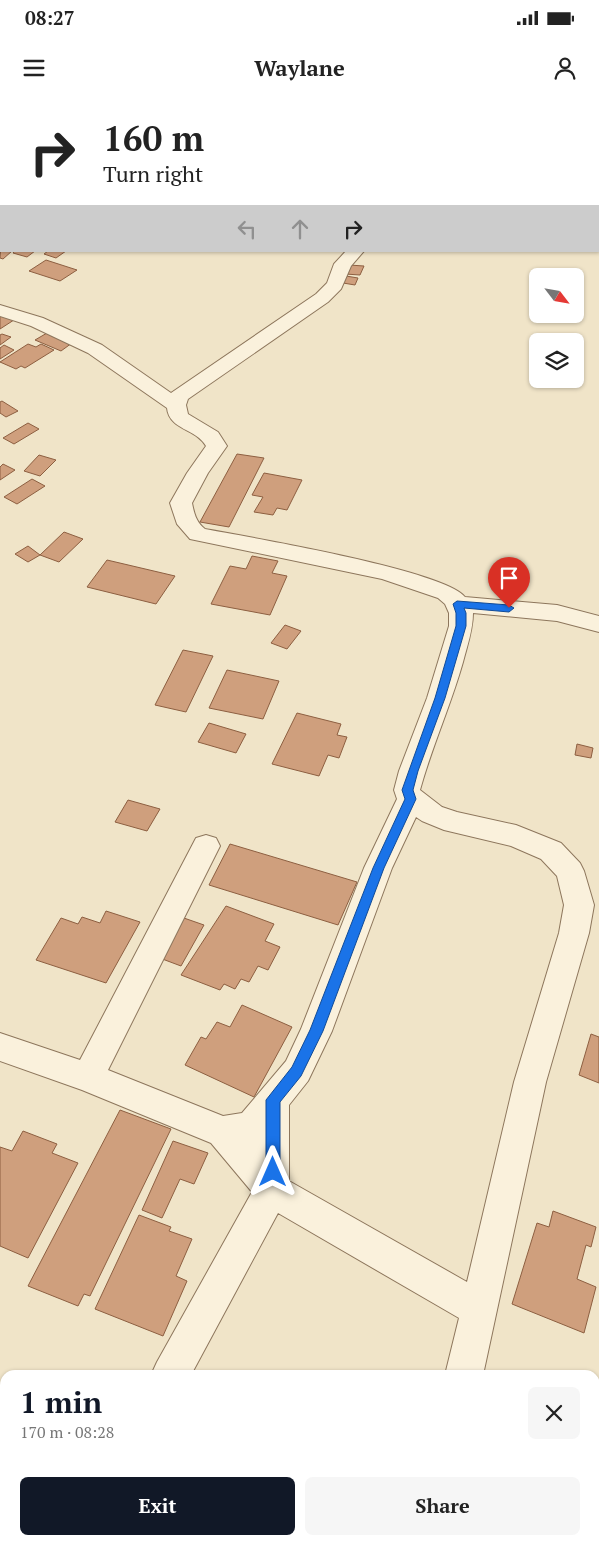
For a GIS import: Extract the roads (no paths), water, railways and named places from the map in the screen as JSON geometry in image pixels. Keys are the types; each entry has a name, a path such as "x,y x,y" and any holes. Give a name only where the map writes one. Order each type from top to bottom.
{"street":[{"path":"355,252 343,264 335,285 322,298 179,396 175,405 176,412 182,420 212,437 218,446 201,465 196,478 181,503 191,530 216,539 253,544 386,573 446,593 455,600 461,613 461,626 440,698 412,771 407,790 411,799 432,814 454,822 516,836 550,851 570,871 579,905 574,933 530,1082 465,1370"},
{"path":"0,310 37,322 95,348 175,405"},
{"path":"457,604 557,613 599,624"},
{"path":"223,1132 251,1127 297,1071 316,1031 378,868 411,799"},
{"path":"88,1077 206,846"},
{"path":"0,1047 88,1077 223,1132 272,1190 479,1310"},
{"path":"173,1370 272,1190 273,1100"}]}
